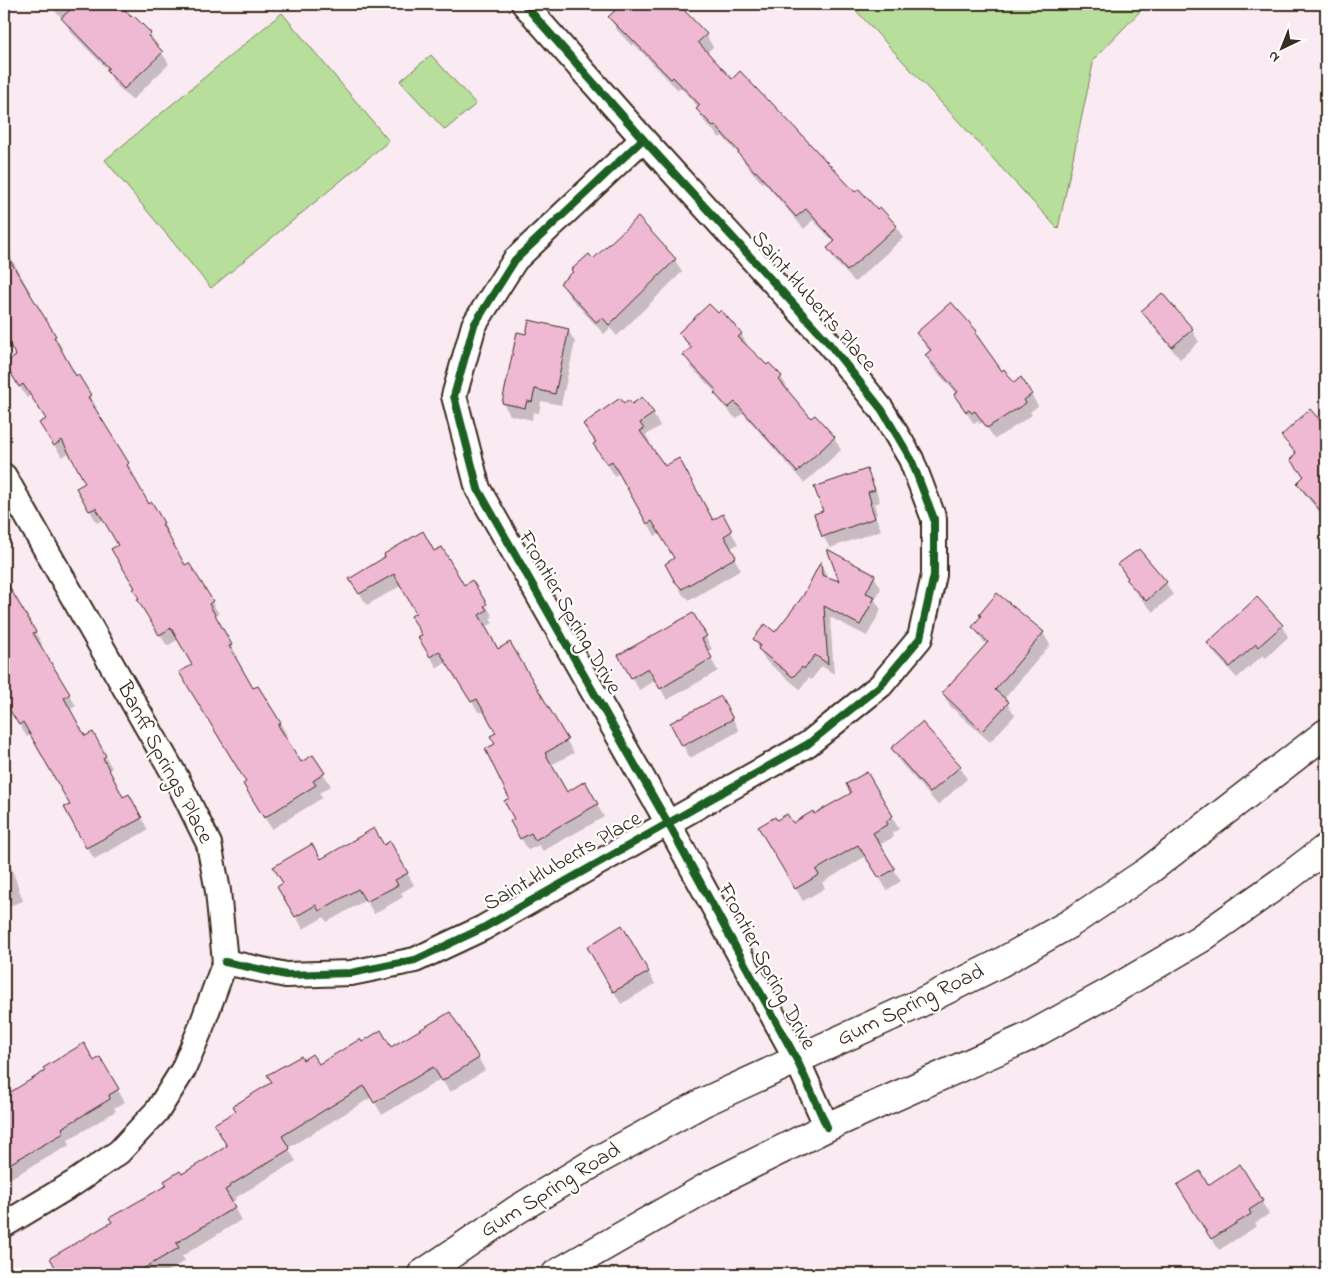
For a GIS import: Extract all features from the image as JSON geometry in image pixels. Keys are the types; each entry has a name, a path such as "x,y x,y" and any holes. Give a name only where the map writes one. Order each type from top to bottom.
{"main road":[{"name":"Gum Spring Road","path":"422,1274 515,1211 600,1159 704,1102 1000,964 1069,924 1148,871 1326,733"},
{"path":"556,1274 718,1181 828,1127 1028,1037 1110,992 1200,939 1326,848"}],"street":[{"name":"Saint Huberts Place","path":"225,962 286,975 351,973 415,960 483,928 808,744 881,685 920,638 934,575 934,519 911,458 882,410 827,341 524,4"},
{"name":"Frontier Spring Drive","path":"644,139 515,260 474,325 454,396 478,489 668,823 797,1060 828,1127"},
{"name":"Banff Springs Place","path":"4,476 177,779 209,844 218,891 225,962 190,1054 158,1110 118,1152 74,1182 4,1225"}],"green space":[{"path":"850,4 1147,4 1094,59 1058,229"},
{"path":"282,13 389,141 211,288 105,160"},
{"path":"431,55 476,104 445,130 400,81"}],"building":[{"path":"77,4 119,4 131,17 133,15 151,33 148,36 163,52 124,89 106,70 109,68 61,18"},
{"path":"622,4 678,4 707,34 698,42 732,79 740,71 855,192 859,189 877,209 880,207 897,226 847,271 827,248 835,241 806,209 796,217 715,125 713,126 696,109 700,105 673,77 671,79 608,17"},
{"path":"638,217 676,259 609,325 602,317 596,322 560,283 589,254 593,259"},
{"path":"4,251 56,336 54,337 76,376 78,374 91,395 88,397 129,463 127,465 149,504 152,502 185,565 189,563 213,601 209,604 232,645 229,646 253,688 258,686 281,723 278,725 301,762 313,755 325,773 313,781 316,785 264,818 243,784 246,782 179,672 192,665 171,628 159,635 137,599 139,598 133,589 135,588 111,549 118,545 96,508 89,511 76,488 85,483 62,440 54,446 39,423 46,419 23,384 19,387 5,363 16,356 4,335"},
{"path":"1162,293 1193,329 1172,347 1141,311"},
{"path":"951,302 977,331 975,333 1002,371 1004,369 1014,383 1021,377 1032,394 1024,400 1026,403 987,428 975,411 972,413 969,410 966,412 954,395 958,392 925,355 931,350 916,333"},
{"path":"709,304 718,313 721,310 742,334 738,337 767,365 769,363 782,376 779,380 811,418 815,415 835,437 797,472 735,402 728,408 714,393 717,391 683,355 692,347 678,333"},
{"path":"529,320 569,329 555,394 535,389 532,402 527,401 525,408 502,403 517,332 526,334"},
{"path":"642,397 654,413 640,423 644,429 640,431 665,466 679,458 713,520 723,514 732,531 724,536 736,557 682,589 675,582 665,564 674,558 652,521 647,524 612,461 607,464 593,444 596,442 583,424 620,398 624,403 628,400 632,404"},
{"path":"1310,409 1326,427 1326,517 1297,483 1304,476 1290,460 1296,453 1281,436"},
{"path":"867,469 875,490 868,492 875,518 822,537 814,514 823,511 814,487"},
{"path":"423,531 434,551 442,547 464,585 472,580 487,604 484,606 487,610 479,615 498,649 510,642 568,740 545,753 567,792 585,781 598,804 535,840 531,833 520,839 510,821 514,819 504,801 509,798 485,749 495,744 490,736 496,733 477,699 471,702 439,651 430,657 418,637 422,635 411,616 416,613 394,574 359,594 349,579 385,557 384,554"},
{"path":"827,549 875,575 866,593 875,597 860,625 824,606 828,664 815,655 804,669 802,667 793,677 758,649 760,645 753,639 765,624 775,632 803,596 821,561 822,575 839,581"},
{"path":"1139,549 1167,582 1146,601 1126,580 1128,578 1118,564"},
{"path":"4,578 36,632 33,633 70,694 64,698 85,736 93,732 106,756 103,758 123,797 129,794 142,818 86,848 64,807 70,805 23,722 19,725 4,701"},
{"path":"997,593 1044,632 995,690 1009,702 982,731 942,693 988,642 972,627"},
{"path":"1257,597 1283,625 1258,647 1256,644 1230,667 1207,643"},
{"path":"693,613 707,636 702,639 712,658 660,689 648,668 631,678 618,655"},
{"path":"721,696 733,719 682,746 670,723"},
{"path":"922,722 961,766 930,793 891,748"},
{"path":"867,772 893,816 886,821 888,824 873,833 895,869 879,878 858,845 816,870 819,875 795,889 758,827 775,817 777,820 787,814 793,823 813,811 814,814 851,793 846,784"},
{"path":"374,828 384,845 390,841 408,873 395,880 398,885 366,902 358,889 319,911 316,905 295,917 277,887 283,883 273,867 312,844 321,859"},
{"path":"622,925 649,972 613,992 587,947"},
{"path":"450,1012 479,1058 442,1081 433,1067 374,1103 364,1086 282,1136 290,1149 225,1190 235,1207 176,1243 179,1248 134,1274 59,1274 50,1258 112,1222 109,1218 167,1185 164,1181 180,1171 182,1174 227,1146 214,1124 236,1111 233,1106 272,1082 267,1075 301,1056 303,1060 312,1054 319,1064 360,1039 362,1042 381,1030 391,1047"},
{"path":"84,1043 94,1061 100,1057 119,1089 109,1095 110,1099 62,1128 64,1133 4,1167 4,1096 45,1071 43,1068"},
{"path":"1240,1164 1263,1201 1249,1210 1251,1214 1211,1239 1177,1185 1200,1171 1208,1185"}],"cycle path":[{"path":"225,962 286,975 351,973 415,960 483,928 808,744 881,685 920,638 934,575 934,519 911,459 882,410 827,341 643,139 524,4"},
{"path":"643,139 515,260 474,325 454,396 478,489 668,823 797,1060 827,1127"}]}
